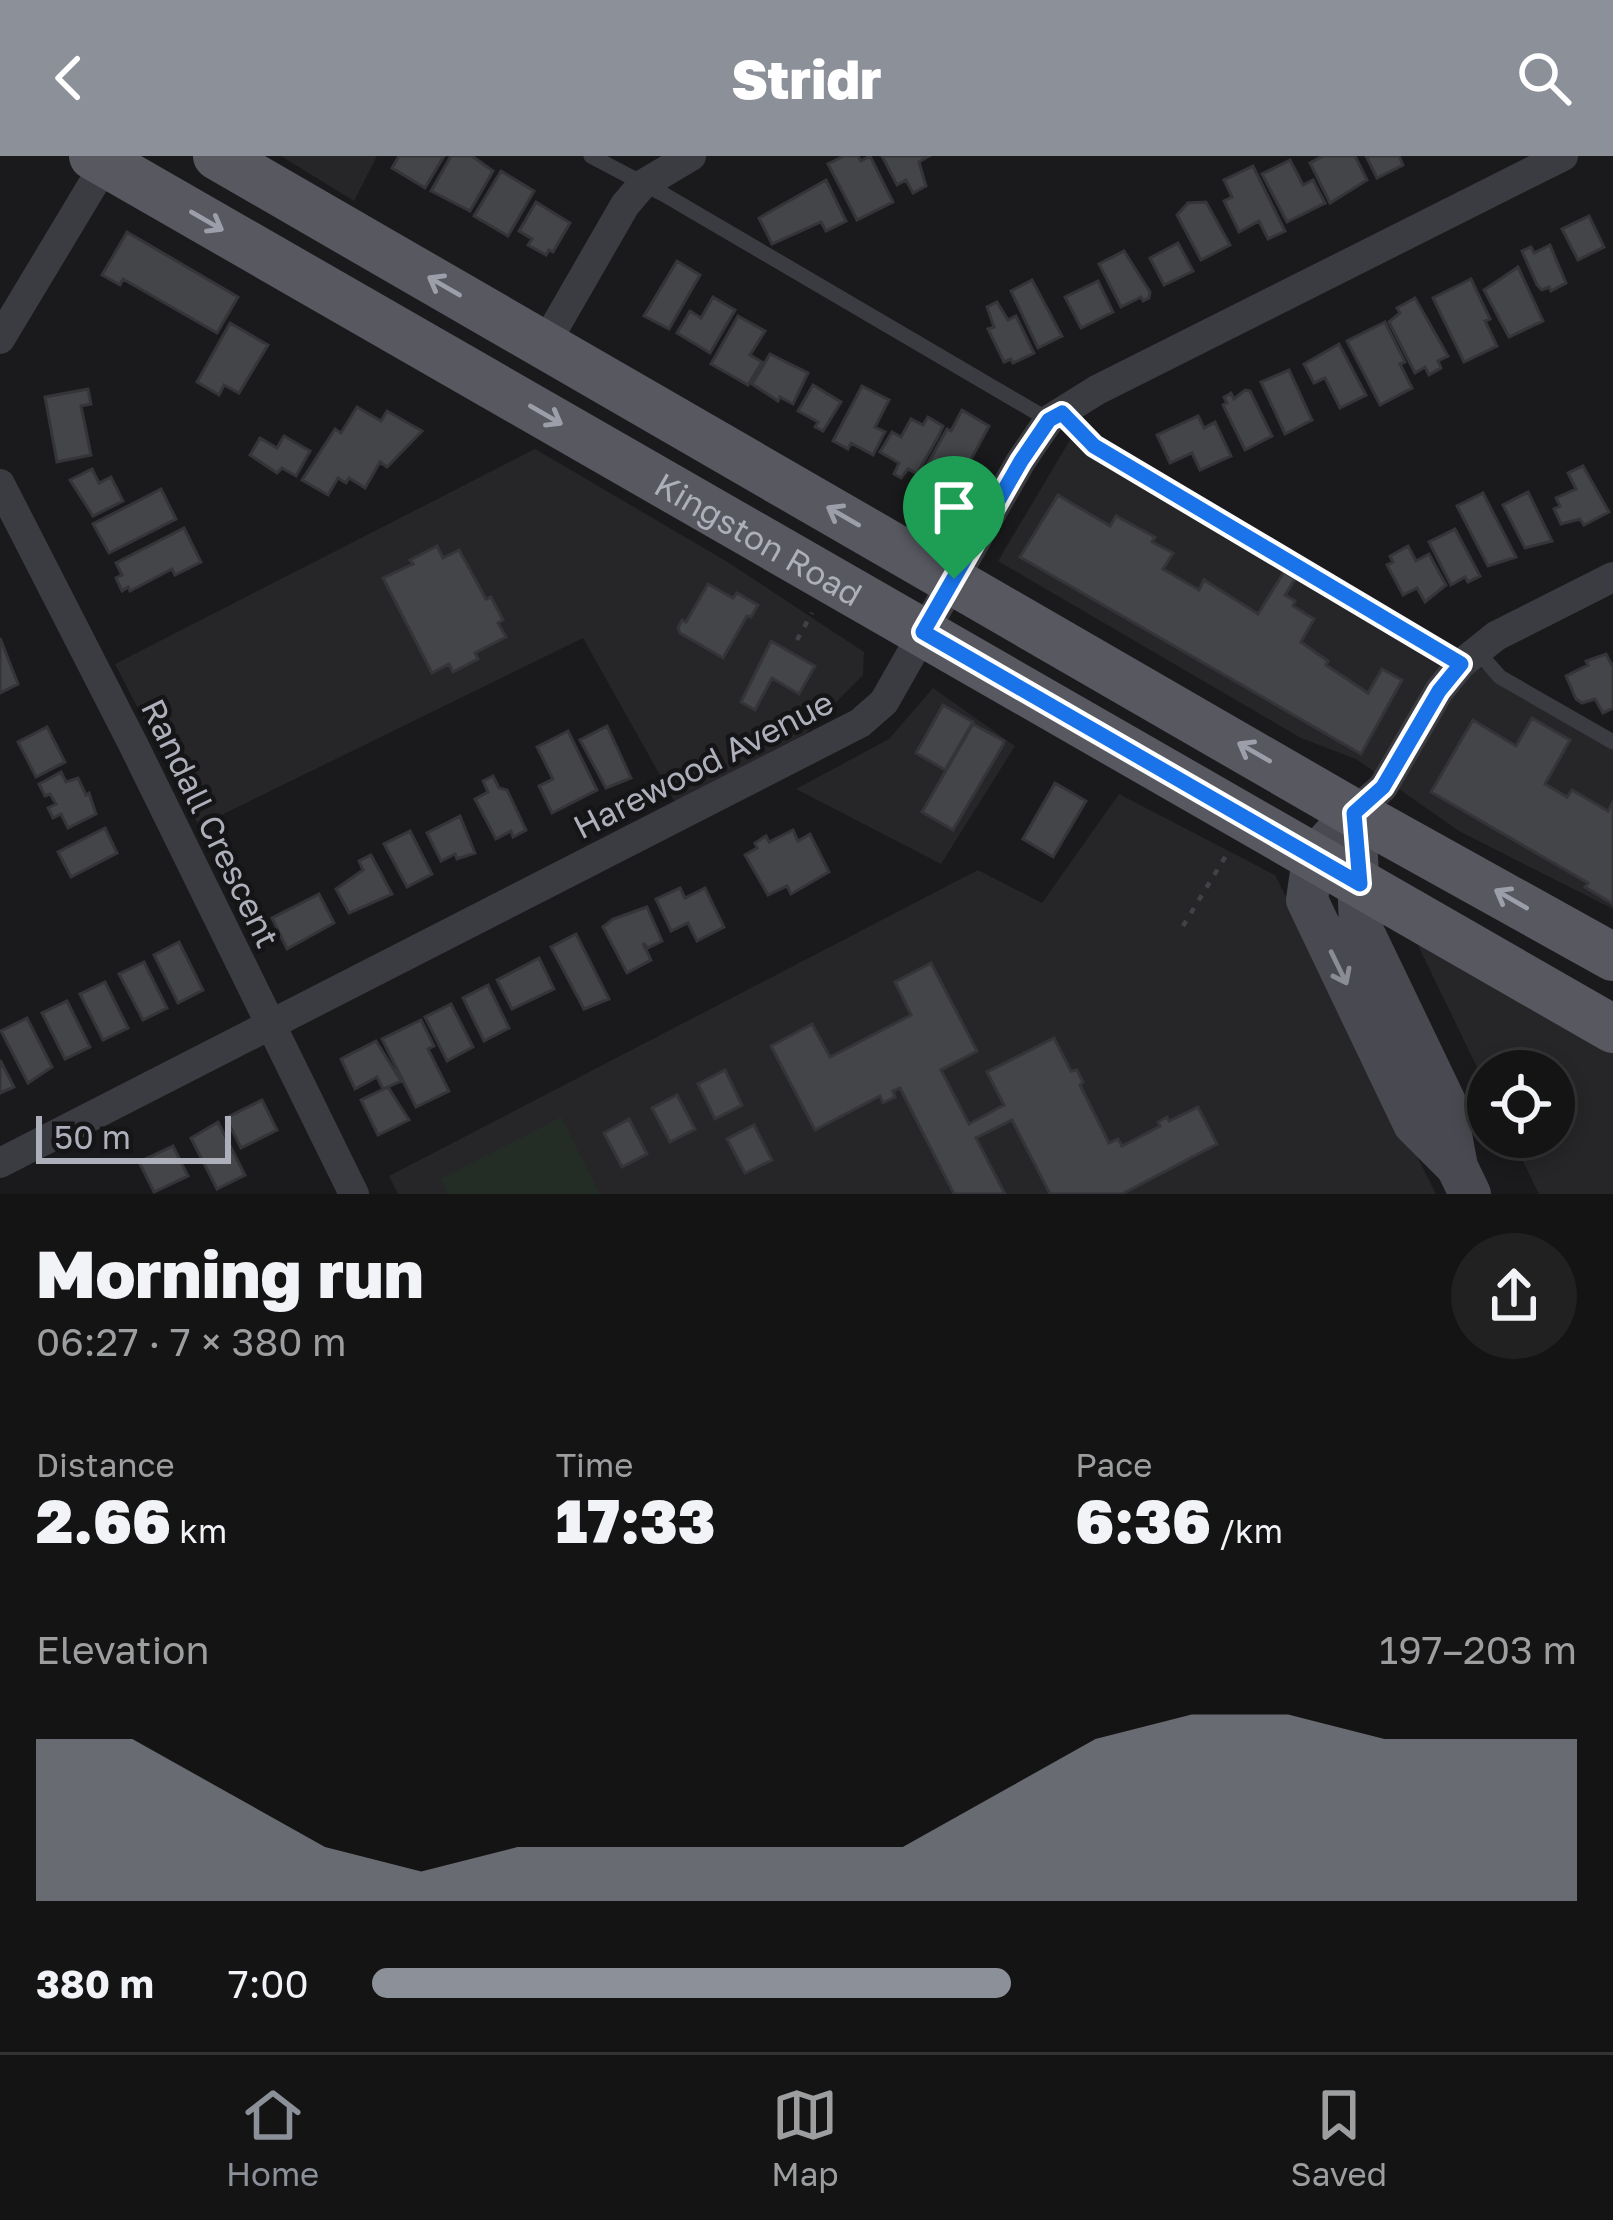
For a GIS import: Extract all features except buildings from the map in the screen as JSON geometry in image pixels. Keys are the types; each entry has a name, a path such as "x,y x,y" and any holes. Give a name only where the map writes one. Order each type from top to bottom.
{"main road":[{"name":"Kingston Road","path":"218,156 1354,813 1613,957"},
{"name":"Kingston Road","path":"103,158 1613,1029"},
{"path":"1354,813 1313,858 1307,900 1414,1124 1463,1180"},
{"path":"1354,813 1360,925 1445,1102 1463,1180"}],"street":[{"path":"545,344 625,205 642,185 691,156"},
{"name":"Harewood Avenue","path":"0,1163 860,723 884,702 1021,461 1055,417 1118,379 1564,156"},
{"path":"0,339 103,158"},
{"name":"Randall Crescent","path":"0,484 134,744 354,1194"},
{"path":"1354,813 1383,787 1439,691 1468,657 1613,577"}],"lane":[{"path":"591,156 1055,417 1094,446 1613,742"}],"path":[{"path":"796,640 818,603"},
{"path":"1183,926 1226,854"}],"shaded area":[{"path":"281,156 377,156 354,201"},
{"path":"1076,430 1443,648 1613,740 1613,909 1459,831 1356,759 1301,738 998,561"},
{"path":"535,449 726,561 864,652 863,675 806,733 675,802 583,638 199,826 115,664"},
{"path":"933,688 1015,746 941,864 796,789 889,739"},
{"path":"1119,794 1275,875 1436,1194 398,1194 389,1176 978,870 1042,903"},
{"path":"1413,935 1613,1051 1613,1194 1539,1194 1521,1158 1575,1158 1575,1050 1469,1050"},
{"path":"561,1117 600,1194 448,1194 440,1179"}],"route":[{"path":"1062,413 1094,446 1461,664 1439,691 1383,787 1354,813 1360,884 923,632 954,579 1021,461 1049,420 1062,413"}]}
